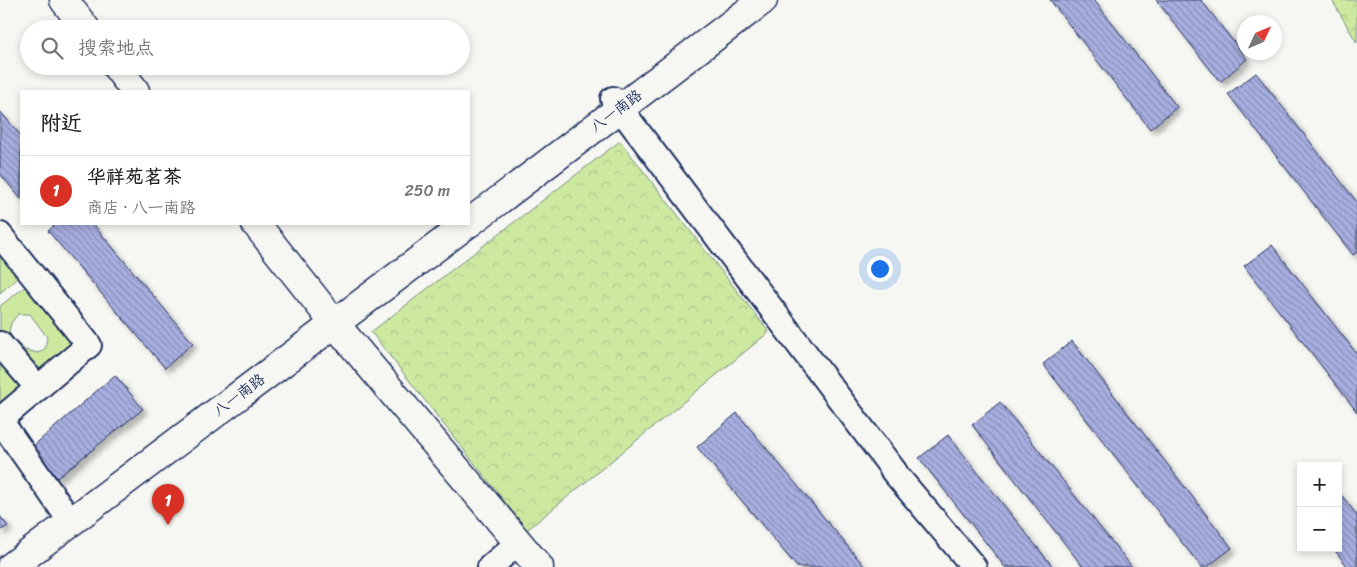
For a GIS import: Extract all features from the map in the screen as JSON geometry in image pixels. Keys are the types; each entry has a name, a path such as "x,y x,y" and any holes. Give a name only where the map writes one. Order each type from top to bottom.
{"main road":[{"path":"64,0 79,20"},
{"path":"82,0 97,20"},
{"name":"八一南路","path":"470,221 743,0"},
{"name":"八一南路","path":"470,208 763,0"},
{"path":"123,75 134,90"},
{"path":"141,75 152,90"},
{"path":"240,225 326,324 509,557 539,567"},
{"path":"257,225 326,324"},
{"name":"八一南路","path":"326,324 448,225"},
{"name":"八一南路","path":"0,559 67,516 326,324 465,225"},
{"name":"八一南路","path":"11,567 67,516"}],"street":[{"path":"617,103 894,472 974,567"},
{"path":"0,235 89,344 2,419 67,516"},
{"path":"0,344 38,388"}],"green space":[{"path":"1332,0 1357,0 1357,43"},
{"path":"620,141 769,332 527,530 371,332"},
{"path":"0,243 24,272 0,293"},
{"path":"30,283 78,338 34,378 11,350 17,343 25,350 38,353 45,349 47,337 30,314 18,314 11,323 9,332 13,339 7,345 0,337 0,306"},
{"path":"0,351 26,381 0,402"}],"building":[{"path":"1050,0 1094,0 1177,107 1150,129"},
{"path":"1156,0 1201,0 1237,46 1237,60 1246,60 1220,82"},
{"path":"1256,73 1357,202 1357,252 1353,255 1228,94"},
{"path":"0,111 20,135 20,198 0,174"},
{"path":"55,225 94,225 193,343 165,368 48,231"},
{"path":"1272,245 1357,354 1357,412 1244,266"},
{"path":"1072,341 1232,548 1207,567 1201,567 1043,364"},
{"path":"115,375 143,409 56,479 32,447"},
{"path":"1000,402 1132,567 1083,567 972,425"},
{"path":"737,413 865,567 797,567 697,447"},
{"path":"948,435 1053,567 1005,567 919,458"},
{"path":"1342,496 1357,515 1357,567 1348,567 1336,552 1342,552"},
{"path":"0,516 8,526 0,531"}],"place":[{"name":"华祥苑茗茶","path":"168,525"}]}
